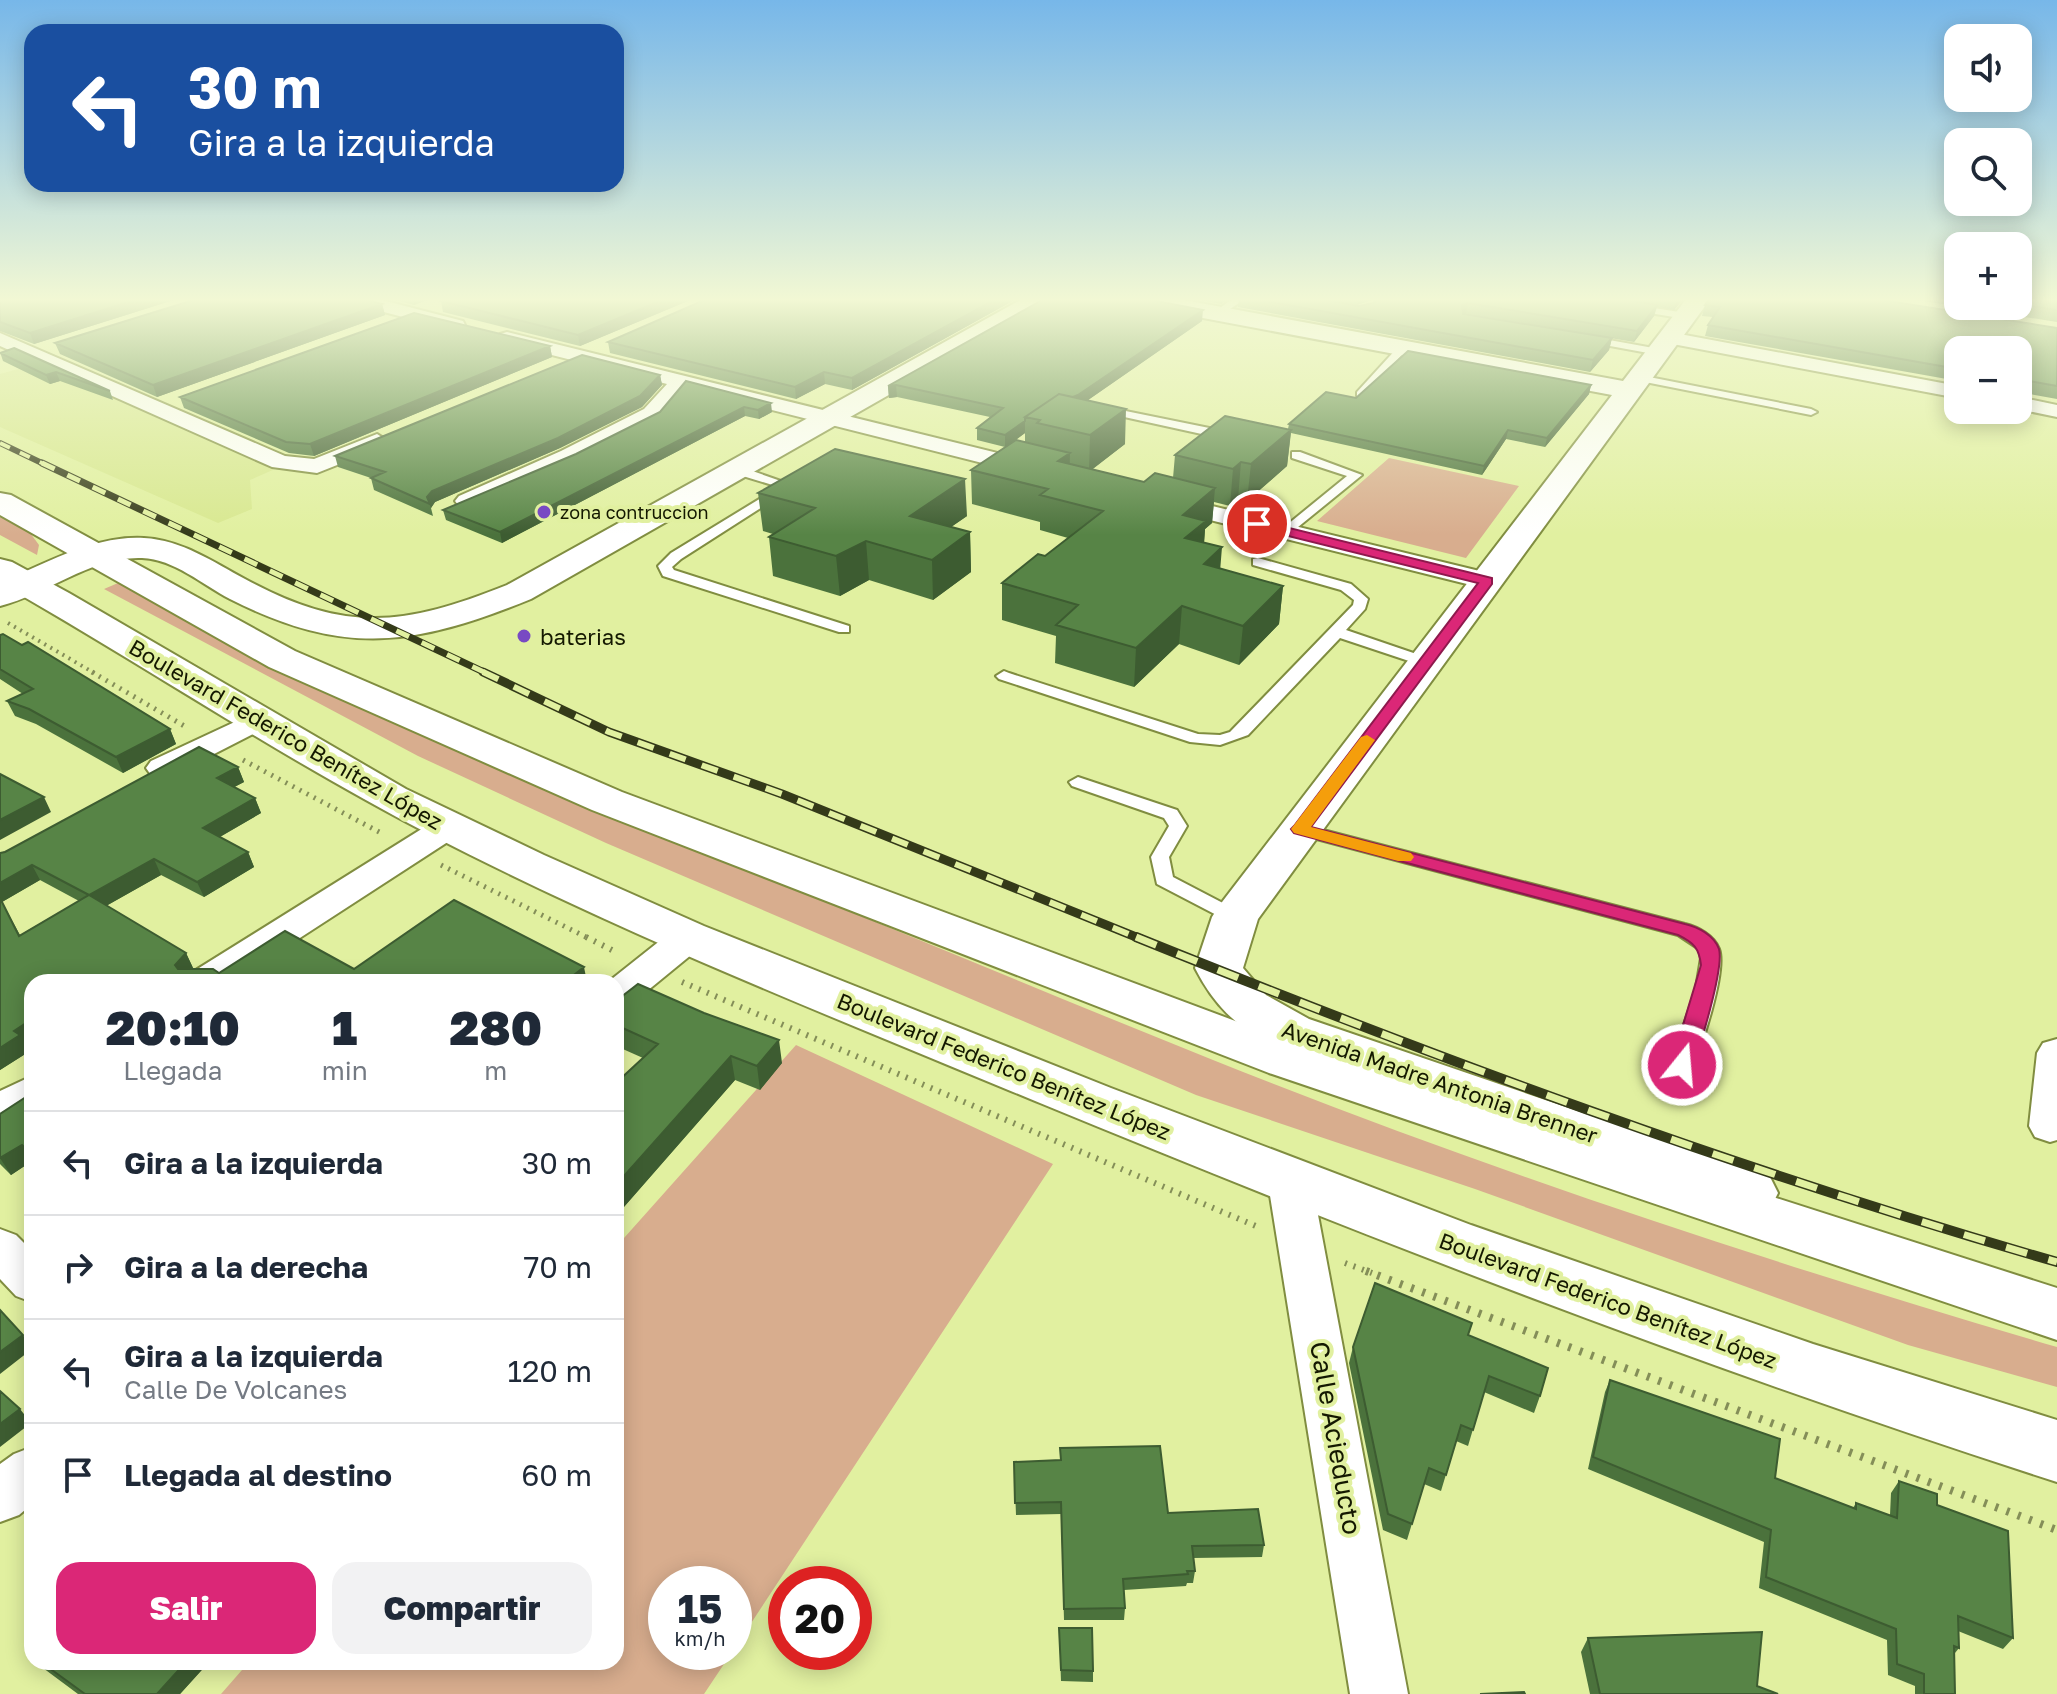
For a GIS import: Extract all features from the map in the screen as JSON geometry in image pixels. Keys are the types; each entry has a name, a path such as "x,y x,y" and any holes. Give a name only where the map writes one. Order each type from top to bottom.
{"street":[{"path":"90,377 280,462 317,466 390,436"},
{"path":"664,377 828,418 1007,457 1058,475"},
{"path":"10,583 132,548 154,549 320,626 353,630 427,624 477,610 519,592 901,377"},
{"name":"Avenida Madre Antonia Brenner","path":"1640,377 1235,917 1219,968 1241,1004 1260,1018 1291,1032 1745,1191 1790,1210 1867,1251"},
{"path":"1865,377 1944,390"},
{"path":"445,510 569,456 652,414 680,381"},
{"path":"159,407 189,396"},
{"path":"2032,406 2057,411"},
{"path":"1150,498 1487,581"},
{"path":"0,502 95,558 282,659 607,801 1287,1060 2057,1314"},
{"name":"Boulevard Federico Benítez López","path":"10,583 254,722 448,827 689,937 1290,1183 1569,1288 1900,1404 2057,1451"},
{"path":"140,780 254,722"},
{"path":"217,974 448,827"},
{"path":"624,990 689,937"},
{"path":"2050,1126 2057,1053"},
{"path":"0,1111 24,1096"},
{"name":"Calle Acieducto","path":"1290,1183 1379,1694"},
{"path":"0,1248 24,1274"},
{"path":"0,1497 24,1478"}],"lane":[{"path":"1361,394 1376,377"},
{"path":"1734,377 1811,412"},
{"path":"1088,409 1116,410 1247,440"},
{"path":"1287,532 1356,475 1296,455"},
{"path":"737,470 789,486"},
{"path":"803,478 676,556 665,566 668,573 684,580 844,629"},
{"path":"1004,676 1196,739 1215,742 1242,732 1337,632 1360,606 1361,599 1346,587 1258,562"},
{"path":"1337,632 1426,662"},
{"path":"1078,782 1171,814 1178,826 1158,863 1164,880 1235,917"},
{"path":"1300,829 1669,926 1699,938 1708,947 1711,965 1682,1065"}],"shaded area":[{"path":"0,377 77,377 282,466 250,480 252,509 218,523 0,427"},
{"path":"1389,458 1519,486 1466,558 1317,521"},
{"path":"0,511 25,526 39,545 37,555 0,535"},
{"path":"118,583 305,677 496,763 1317,1101 1632,1214 1844,1283 2057,1347 2057,1387 1908,1345 1475,1189 1196,1095 606,843 418,756 104,589"},
{"path":"796,1045 1053,1164 789,1566 768,1566 768,1597 752,1622 752,1566 648,1566 648,1670 720,1670 704,1694 221,1694 242,1670 624,1670 624,1238"}],"building":[{"path":"70,377 79,377 110,391"},
{"path":"134,377 175,377 153,385"},
{"path":"236,377 474,377 310,444 286,442 180,397"},
{"path":"528,377 658,377 640,396 558,438 432,491 427,497 430,504 371,478 385,472 335,456"},
{"path":"754,377 814,377 795,387"},
{"path":"904,377 1104,377 1073,397 1059,394 1005,435 977,428 1003,408 896,385 888,386"},
{"path":"1379,377 1548,377 1591,385 1547,438 1508,430 1484,466 1289,424 1326,392 1356,398"},
{"path":"2032,377 2057,377 2057,386 2032,382"},
{"path":"686,381 771,403 758,410 744,407 500,532 443,510 576,454 660,412"},
{"path":"1059,394 1126,409 1090,435 1037,423 1040,420 1025,417"},
{"path":"1225,416 1291,430 1251,464 1241,462 1233,469 1175,455"},
{"path":"1016,440 1070,453 1058,461 1144,482 1155,473 1215,488 1183,515 1206,521 1185,538 1222,547 1204,564 1283,586 1243,626 1182,606 1136,648 1056,625 1078,605 1002,583 1038,554 1045,556 1103,511 1040,495 1048,489 971,470"},
{"path":"835,449 965,479 910,516 970,532 932,560 866,541 836,556 769,537 815,508 758,493"},
{"path":"0,635 22,645 28,642 170,729 116,757 29,709 7,701 33,689 0,669"},
{"path":"199,747 238,767 217,778 255,798 203,828 248,852 197,882 154,859 89,895 32,865 0,883 0,853"},
{"path":"0,774 44,797 0,820"},
{"path":"89,895 186,953 175,965 178,969 213,969 219,973 285,931 354,969 454,900 584,967 575,974 24,974 24,1024 14,1031 20,1035 0,1048 0,898 19,936"},
{"path":"638,984 704,1013 779,1040 757,1066 731,1056 624,1176 624,1076 658,1044 624,1029 624,995"},
{"path":"24,1098 24,1147 22,1145 0,1158 0,1114"},
{"path":"1375,1283 1472,1323 1468,1335 1548,1368 1540,1396 1489,1376 1473,1430 1461,1425 1446,1475 1429,1468 1412,1524 1388,1514 1353,1347"},
{"path":"0,1310 23,1335 0,1352"},
{"path":"1610,1380 1780,1439 1775,1478 1856,1509 1856,1503 1897,1518 1899,1481 1937,1494 1937,1505 2008,1531 2013,1638 1958,1616 1959,1648 1954,1646 1955,1694 1924,1694 1924,1674 1897,1664 1896,1629 1766,1577 1771,1530 1593,1457"},
{"path":"0,1391 20,1409 0,1424"},
{"path":"1160,1446 1168,1513 1258,1509 1264,1545 1192,1546 1195,1571 1123,1579 1125,1608 1064,1609 1061,1502 1015,1503 1014,1462 1061,1460 1060,1448"},
{"path":"1059,1628 1092,1628 1093,1671 1061,1670"},
{"path":"1762,1632 1757,1686 1778,1694 1600,1694 1588,1638"},
{"path":"52,1670 179,1670 157,1694 85,1694"},
{"path":"1524,1692 1525,1694 1480,1694"}],"railway":[{"path":"0,443 46,465"},
{"path":"42,463 488,674"},
{"path":"483,672 609,732 782,794 1139,938"},
{"path":"1139,938 1363,1027 1592,1112 1824,1190 2057,1262"}],"slow traffic":[{"path":"1367,740 1300,829 1404,857"}],"place":[{"name":"zona contruccion","path":"544,512"},
{"name":"baterias","path":"524,636"}],"route":[{"path":"1257,524 1487,581 1300,829 1685,930 1699,938 1708,947 1711,965 1682,1065"}]}
